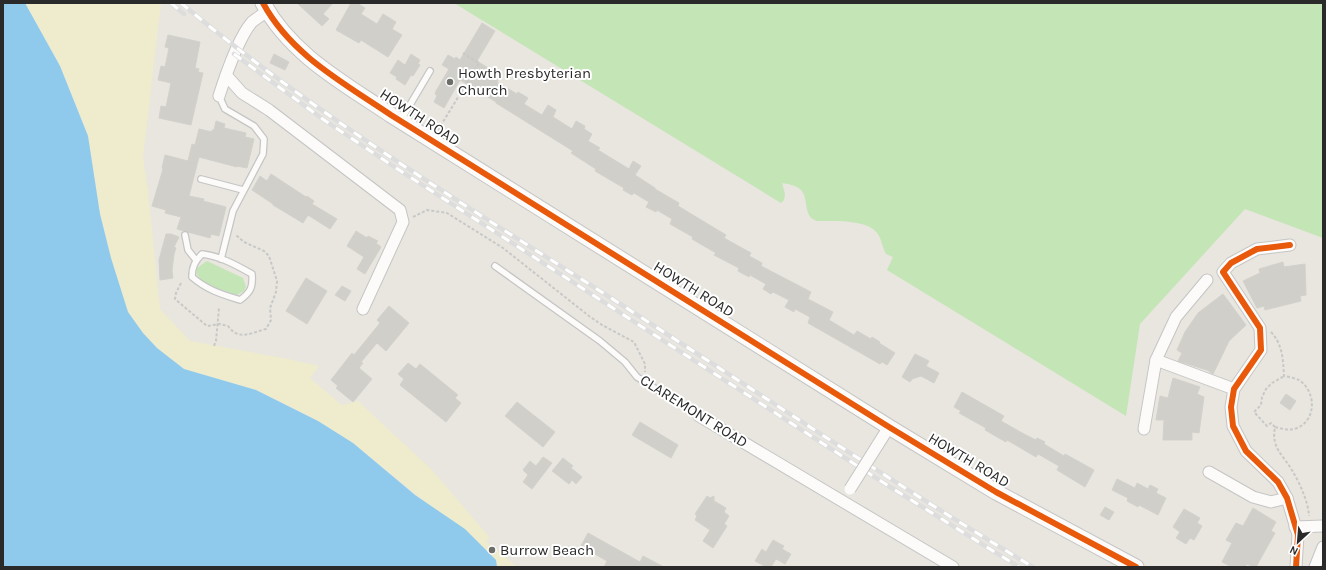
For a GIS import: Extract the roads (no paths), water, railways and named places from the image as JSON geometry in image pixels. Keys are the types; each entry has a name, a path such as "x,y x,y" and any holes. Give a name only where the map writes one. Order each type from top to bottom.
{"main road":[{"name":"HOWTH ROAD","path":"265,7 280,29 313,62 400,120 1010,500 1136,567"}],"street":[{"path":"219,96 226,75 246,32 265,7"},
{"path":"226,75 242,93 269,110 400,210 402,222 363,308"},
{"path":"1290,245 1257,249 1231,263 1223,272 1260,328 1261,350 1234,389 1231,407 1233,426 1246,451 1278,482 1287,498 1298,535 1296,567"},
{"path":"1144,429 1156,360 1176,317 1207,280"},
{"path":"1156,360 1234,389"},
{"name":"CLAREMONT ROAD","path":"699,416 953,567"},
{"path":"843,501 889,426"},
{"path":"1209,472 1253,497 1271,502 1287,498"},
{"path":"1295,527 1323,526"},
{"path":"1315,567 1323,547"}],"lane":[{"path":"400,120 430,71"},
{"path":"219,96 226,109 254,126 264,139 263,154 233,211 221,259"},
{"path":"201,179 244,190"},
{"path":"185,235 188,250 196,260"},
{"path":"202,254 212,255 221,259 252,274 253,284 248,294 240,300 201,285 192,276 192,269 196,260 202,254"},
{"name":"CLAREMONT ROAD","path":"495,266 600,341 625,362 637,377 645,383 699,416"}],"water":[{"path":"3,3 25,3 60,66 88,136 100,214 111,258 128,312 143,333 157,348 184,369 256,390 318,421 353,443 415,495 465,529 496,560 497,567 3,567"}],"railway":[{"path":"171,3 184,14"},
{"path":"181,3 230,43 281,81 386,154 869,465 1033,567"},
{"path":"234,54 324,120 396,168 887,485 1019,567"}],"place":[{"name":"Howth Presbyterian Church","path":"450,82"},
{"name":"Burrow Beach","path":"492,550"}]}
